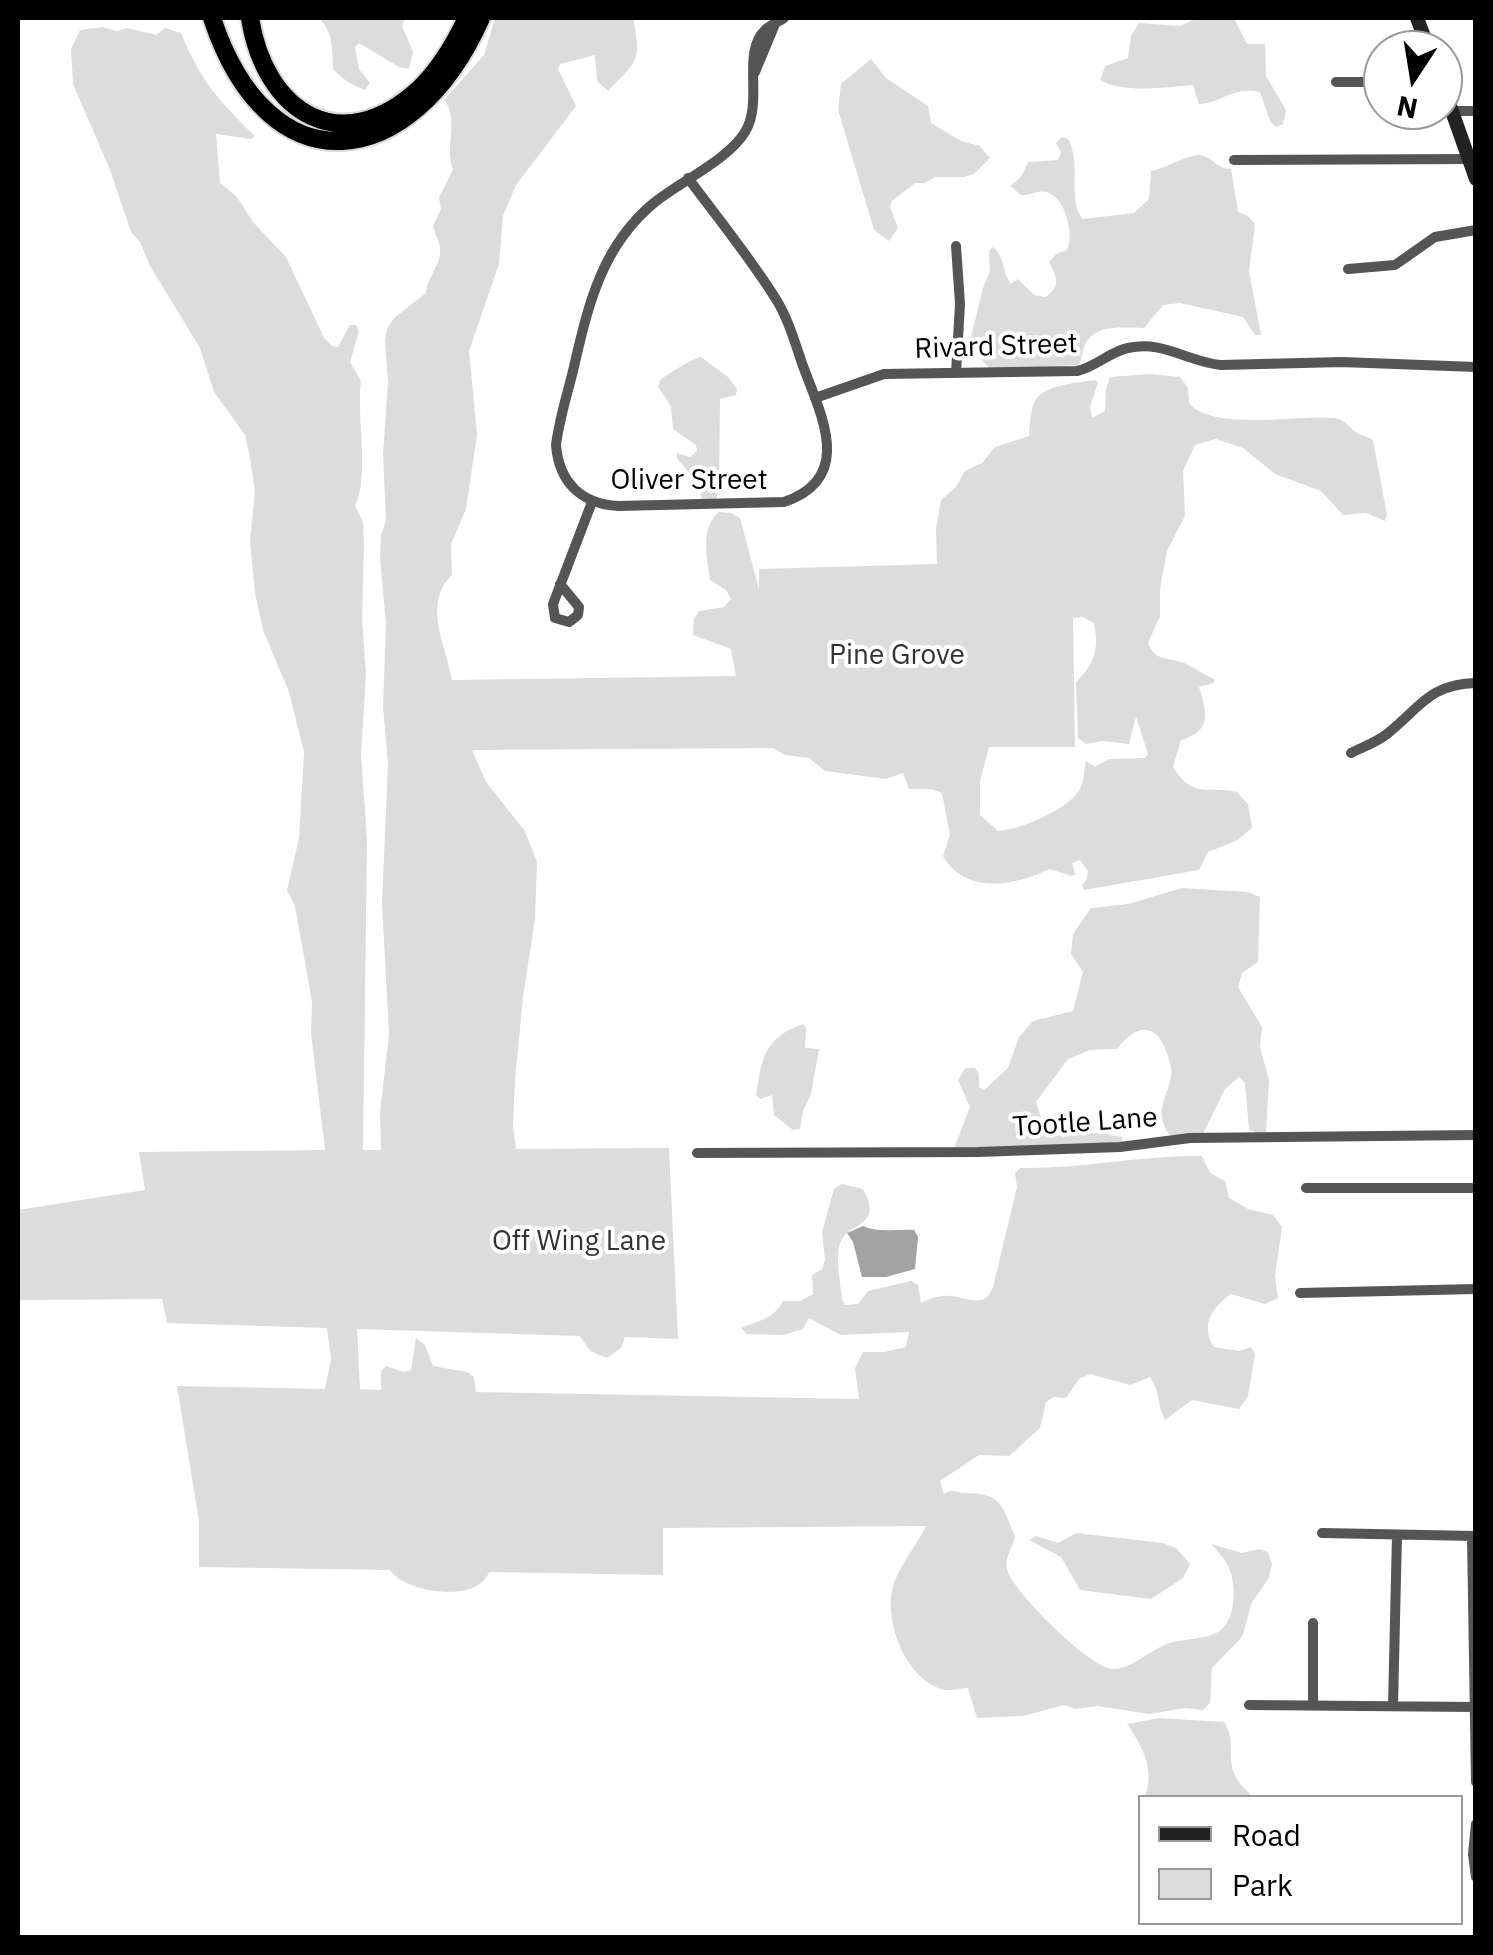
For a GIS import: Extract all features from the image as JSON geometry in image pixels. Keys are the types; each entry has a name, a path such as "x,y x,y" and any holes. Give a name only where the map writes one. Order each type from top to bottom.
{"highway":[{"path":"212,18 232,66 267,108 297,130 340,142 363,140 386,131 420,108 450,73 481,18"},
{"path":"250,18 260,59 283,97 310,116 341,122 375,116 410,96 436,70 467,18"}],"main road":[{"path":"1460,130 1476,179"}],"street":[{"name":"Oliver Street","path":"688,178 778,301 827,432 828,452 817,481 797,498 771,504 618,506 592,502 566,480 556,446 592,293 608,256 626,231 656,202 744,135 752,112 756,44 764,30 780,21"},
{"path":"1336,82 1363,82"},
{"path":"1234,160 1470,159"},
{"path":"1348,268 1395,266 1436,237 1476,230"},
{"path":"956,246 960,304 956,373"},
{"name":"Rivard Street","path":"815,398 877,375 1077,371 1124,349 1150,346 1172,348 1205,363 1221,365 1342,362 1476,367"},
{"path":"560,584 592,502"},
{"path":"1351,753 1387,734 1431,693 1453,684 1476,683"},
{"name":"Tootle Lane","path":"697,1153 978,1152 1120,1147 1190,1138 1476,1135"},
{"path":"1306,1188 1476,1188"},
{"path":"1300,1293 1476,1288"},
{"path":"1322,1533 1474,1536 1476,1782"},
{"path":"1393,1706 1397,1535"},
{"path":"1313,1623 1314,1705"},
{"path":"1249,1705 1475,1707"},
{"path":"1476,1824 1476,1878"}],"green space":[{"path":"319,18 405,18 402,26 413,52 409,69 359,43 355,47 359,69 370,83 365,90 352,84 333,69 330,35"},
{"path":"495,18 633,18 635,60 608,91 597,81 595,55 560,64 558,69 576,106 516,185 503,216 499,264 469,351 477,435 466,509 451,544 452,575 438,598 438,625 452,680 736,676 731,649 693,635 699,611 724,607 731,599 726,590 710,580 707,562 707,534 719,512 740,518 759,589 759,569 937,564 936,529 941,500 956,487 965,471 982,463 995,447 1029,436 1034,403 1045,392 1061,386 1095,380 1098,383 1090,407 1092,418 1105,411 1110,377 1180,377 1188,388 1189,403 1201,412 1257,420 1334,418 1373,440 1385,521 1366,513 1343,515 1321,491 1275,474 1243,448 1216,439 1195,445 1183,471 1185,516 1167,551 1160,616 1148,643 1158,656 1184,663 1214,679 1214,683 1199,687 1205,720 1198,732 1181,740 1173,767 1194,788 1237,792 1248,804 1252,828 1236,841 1208,852 1199,870 1084,890 1088,871 1080,860 1072,863 1072,876 1049,869 1007,883 978,882 964,877 943,856 950,835 942,793 909,789 903,773 886,779 825,771 809,758 785,755 773,748 472,750 486,782 525,831 537,862 535,919 515,1081 516,1149 669,1148 678,1339 625,1337 621,1348 607,1358 590,1351 580,1336 357,1329 360,1389 381,1390 381,1371 386,1366 404,1372 411,1370 416,1338 425,1345 433,1366 467,1372 474,1377 476,1392 859,1399 855,1368 863,1352 906,1347 909,1332 841,1335 809,1318 803,1329 783,1335 747,1334 741,1328 770,1316 783,1301 800,1301 813,1294 812,1275 822,1269 825,1260 822,1232 834,1189 842,1184 863,1189 870,1210 863,1222 845,1235 839,1247 845,1305 858,1304 868,1291 911,1281 918,1285 921,1303 944,1296 981,1300 993,1287 1017,1187 1015,1173 1020,1168 1202,1156 1210,1173 1225,1181 1229,1198 1248,1209 1273,1215 1282,1227 1275,1276 1278,1298 1265,1304 1231,1294 1218,1305 1208,1324 1214,1347 1239,1351 1251,1347 1255,1354 1248,1396 1239,1409 1192,1400 1165,1420 1150,1377 1130,1385 1090,1374 1079,1379 1066,1398 1054,1397 1046,1402 1040,1428 1009,1456 979,1455 940,1481 944,1494 978,1494 999,1503 1015,1536 1007,1563 1014,1582 1071,1643 1112,1669 1126,1666 1167,1644 1207,1636 1225,1626 1234,1599 1232,1579 1226,1562 1211,1544 1242,1553 1260,1549 1268,1552 1272,1564 1269,1578 1252,1602 1242,1637 1212,1668 1210,1703 1203,1710 1185,1708 1149,1714 1064,1705 1023,1716 977,1718 968,1688 938,1688 915,1670 905,1657 893,1625 891,1594 895,1580 926,1526 663,1528 663,1575 489,1572 471,1588 441,1592 410,1585 390,1570 199,1567 199,1521 177,1386 325,1389 331,1359 327,1328 167,1323 162,1299 18,1300 18,1210 145,1190 139,1152 325,1150 311,1033 312,1002 295,906 287,890 299,838 304,752 289,692 263,630 255,593 250,540 255,492 245,435 214,392 200,348 131,232 110,170 73,84 71,49 80,30 127,28 156,35 165,28 181,33 211,89 255,136 251,139 216,134 220,183 237,197 253,222 286,257 324,338 338,347 350,325 356,325 359,331 350,362 361,381 362,479 355,506 363,522 364,545 362,618 366,675 361,754 367,841 363,1150 381,1150 380,1113 389,1034 382,903 388,764 383,707 386,623 380,558 386,521 385,340 394,318 426,293 438,262 440,248 433,226 441,209 439,198 453,169 451,116 444,100 484,55","holes":["1083,617 1094,623 1094,656 1076,682 1078,738 1086,744 1129,744 1136,717 1148,754 1145,758 1109,759 1095,767 1086,761 1082,785 1072,799 1041,818 998,831 980,815 980,781 989,747 1075,747 1073,618"]},
{"path":"1198,18 1234,18 1247,44 1265,44 1266,76 1286,110 1283,124 1276,127 1270,121 1260,92 1242,91 1199,104 1193,85 1133,88 1100,80 1105,66 1128,58 1131,36 1139,23 1180,26"},
{"path":"871,59 886,78 928,106 931,123 961,141 980,146 990,158 974,174 915,183 892,201 890,207 898,228 889,241 874,230 838,110 841,84"},
{"path":"1062,137 1068,139 1072,149 1076,203 1083,219 1134,213 1149,199 1151,171 1190,157 1204,156 1231,169 1238,212 1255,224 1249,272 1261,335 1255,335 1243,317 1180,303 1163,305 1144,328 1098,332 1085,344 1079,365 992,370 975,354 971,337 993,247 1011,284 1018,279 1034,295 1046,297 1056,285 1049,262 1067,250 1069,243 1063,208 1046,192 1021,195 1010,186 1021,177 1028,162 1058,160 1061,152 1056,143"},
{"path":"701,357 737,389 736,395 720,399 719,489 715,504 703,504 699,486 677,458 677,453 690,457 697,451 696,445 673,429 671,406 658,387 664,377"},
{"path":"1182,888 1248,892 1260,897 1258,962 1242,973 1238,987 1262,1027 1260,1047 1269,1080 1266,1132 1249,1130 1245,1083 1239,1077 1225,1089 1201,1138 1173,1139 1162,1118 1171,1077 1170,1063 1156,1034 1142,1030 1117,1049 1090,1050 1068,1059 1036,1102 1044,1127 1055,1136 1099,1133 1122,1137 1123,1142 953,1151 970,1107 958,1080 965,1068 975,1068 979,1087 984,1090 1008,1068 1019,1037 1033,1021 1073,1011 1083,972 1071,954 1073,934 1091,908 1128,904"},
{"path":"803,1024 805,1048 819,1049 800,1129 793,1130 774,1115 772,1095 760,1099 756,1095 767,1051 780,1036"},
{"path":"1076,1533 1163,1543 1176,1548 1190,1564 1183,1578 1151,1599 1080,1590 1061,1557 1029,1540 1036,1536 1058,1543"},
{"path":"1159,1718 1224,1722 1231,1740 1232,1767 1252,1795 1146,1795 1149,1777 1146,1759 1127,1724"}],"shaded area":[{"path":"863,1226 914,1230 918,1237 915,1269 886,1277 862,1277 847,1233"}],"park label":[{"name":"Pine Grove","path":"897,656"},
{"name":"Off Wing Lane","path":"579,1242"}]}
